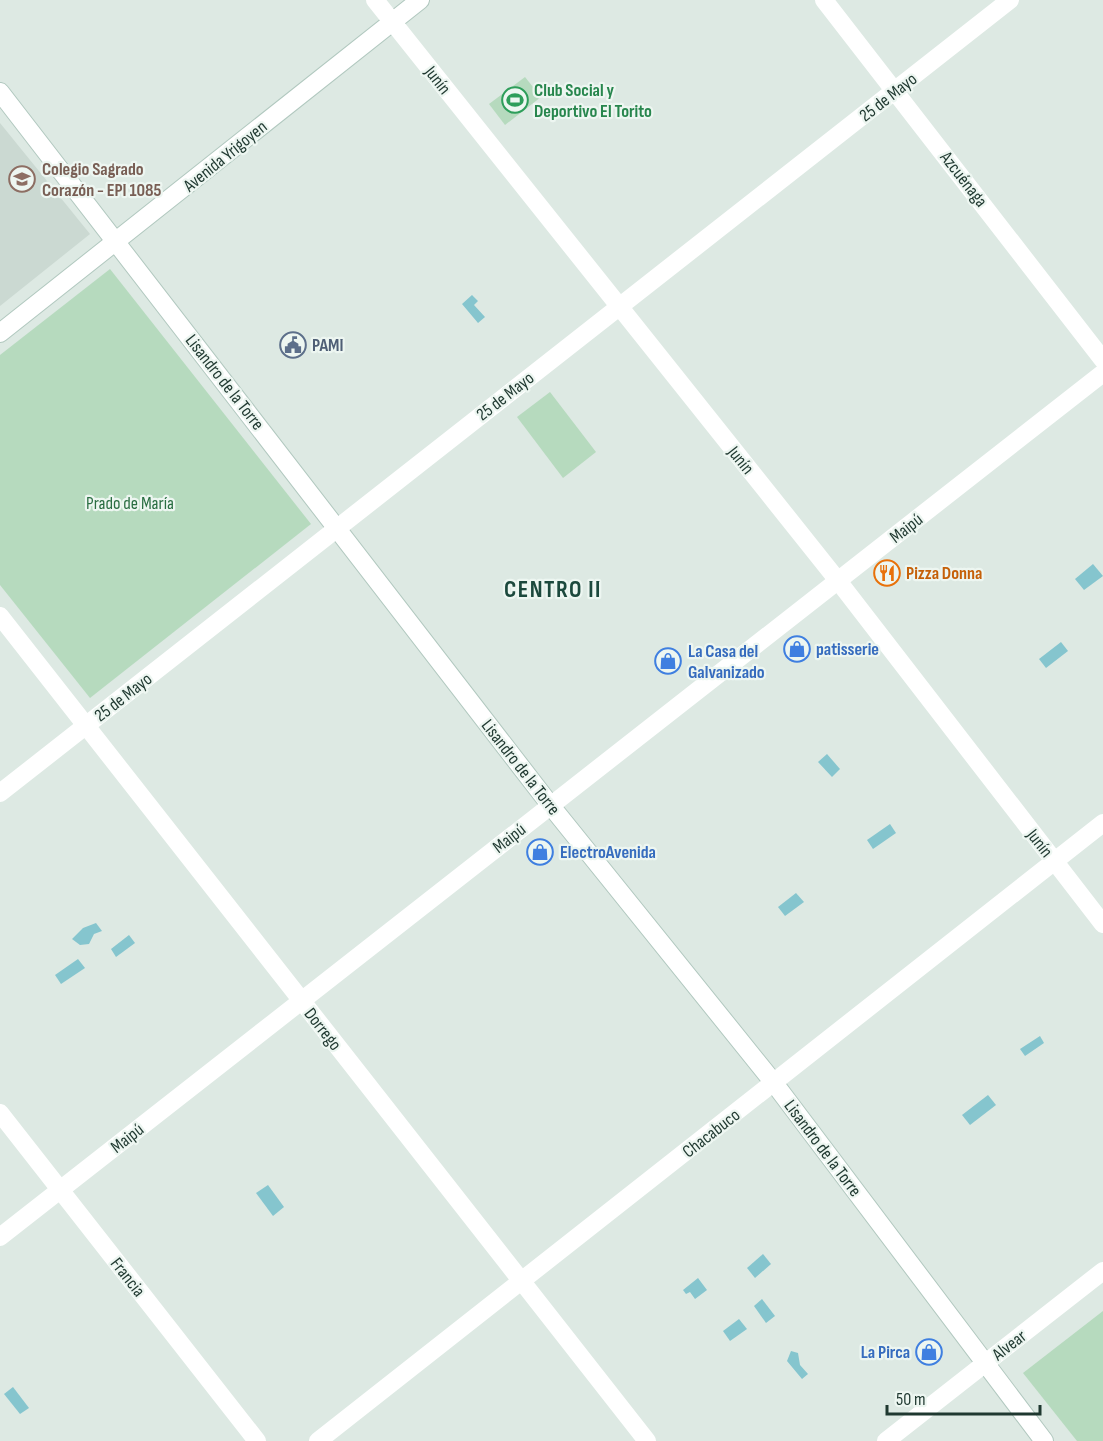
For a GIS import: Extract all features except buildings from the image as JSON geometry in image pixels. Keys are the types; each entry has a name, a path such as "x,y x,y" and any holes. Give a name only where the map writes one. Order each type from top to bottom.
{"street":[{"name":"Junín","path":"375,0 839,582 1103,924"},
{"name":"Avenida Yrigoyen","path":"0,333 420,0"},
{"name":"Azcuénaga","path":"824,0 1103,360"},
{"name":"25 de Mayo","path":"0,793 1010,0"},
{"name":"Lisandro de la Torre","path":"0,92 338,527 551,806 774,1083 1044,1441"},
{"name":"Maipú","path":"0,1237 1103,373"},
{"name":"Dorrego","path":"0,616 647,1441"},
{"name":"Chacabuco","path":"318,1441 1103,823"},
{"name":"Francia","path":"0,1113 257,1441"},
{"name":"Alvear","path":"886,1441 1103,1271"}],"shaded area":[{"name":"Colegio Sagrado Corazón - EPI 1085","path":"0,123 90,234 0,306"}],"green space":[{"name":"Club Social y Deportivo El Torito","path":"525,77 541,97 505,125 489,104"},
{"name":"Prado de María","path":"110,269 311,524 90,698 0,585 0,355"},
{"path":"550,392 596,452 563,478 517,417"},
{"path":"1103,1311 1103,1441 1077,1441 1023,1373"}],"water":[{"path":"472,295 478,301 474,305 485,317 478,323 462,304"},
{"path":"1093,564 1103,576 1084,590 1075,579"},
{"path":"1061,642 1068,651 1046,668 1039,659"},
{"path":"827,754 840,769 832,777 818,762"},
{"path":"890,824 896,833 873,849 867,840"},
{"path":"796,893 804,902 785,916 778,907"},
{"path":"96,923 102,931 94,934 89,944 80,945 72,939 83,928"},
{"path":"129,935 135,943 116,957 111,949"},
{"path":"78,959 85,968 61,984 55,975"},
{"path":"1040,1036 1044,1043 1025,1056 1020,1049"},
{"path":"988,1095 996,1105 970,1125 962,1115"},
{"path":"268,1185 284,1207 273,1216 256,1193"},
{"path":"763,1254 771,1264 755,1278 747,1268"},
{"path":"698,1278 707,1290 695,1299 690,1292 686,1294 683,1290"},
{"path":"762,1299 775,1316 766,1323 754,1306"},
{"path":"739,1319 747,1329 730,1341 723,1331"},
{"path":"791,1351 798,1353 800,1365 808,1374 802,1379 787,1361"},
{"path":"13,1387 29,1408 20,1414 4,1394"}],"place":[{"name":"Club Social y Deportivo El Torito","path":"515,100"},
{"name":"Colegio Sagrado Corazón - EPI 1085","path":"22,179"},
{"name":"PAMI","path":"293,345"},
{"name":"Pizza Donna","path":"887,573"},
{"name":"patisserie","path":"797,649"},
{"name":"La Casa del Galvanizado","path":"668,661"},
{"name":"ElectroAvenida","path":"540,852"},
{"name":"La Pirca","path":"929,1352"}],"district":[{"name":"CENTRO II","path":"553,589"}]}
